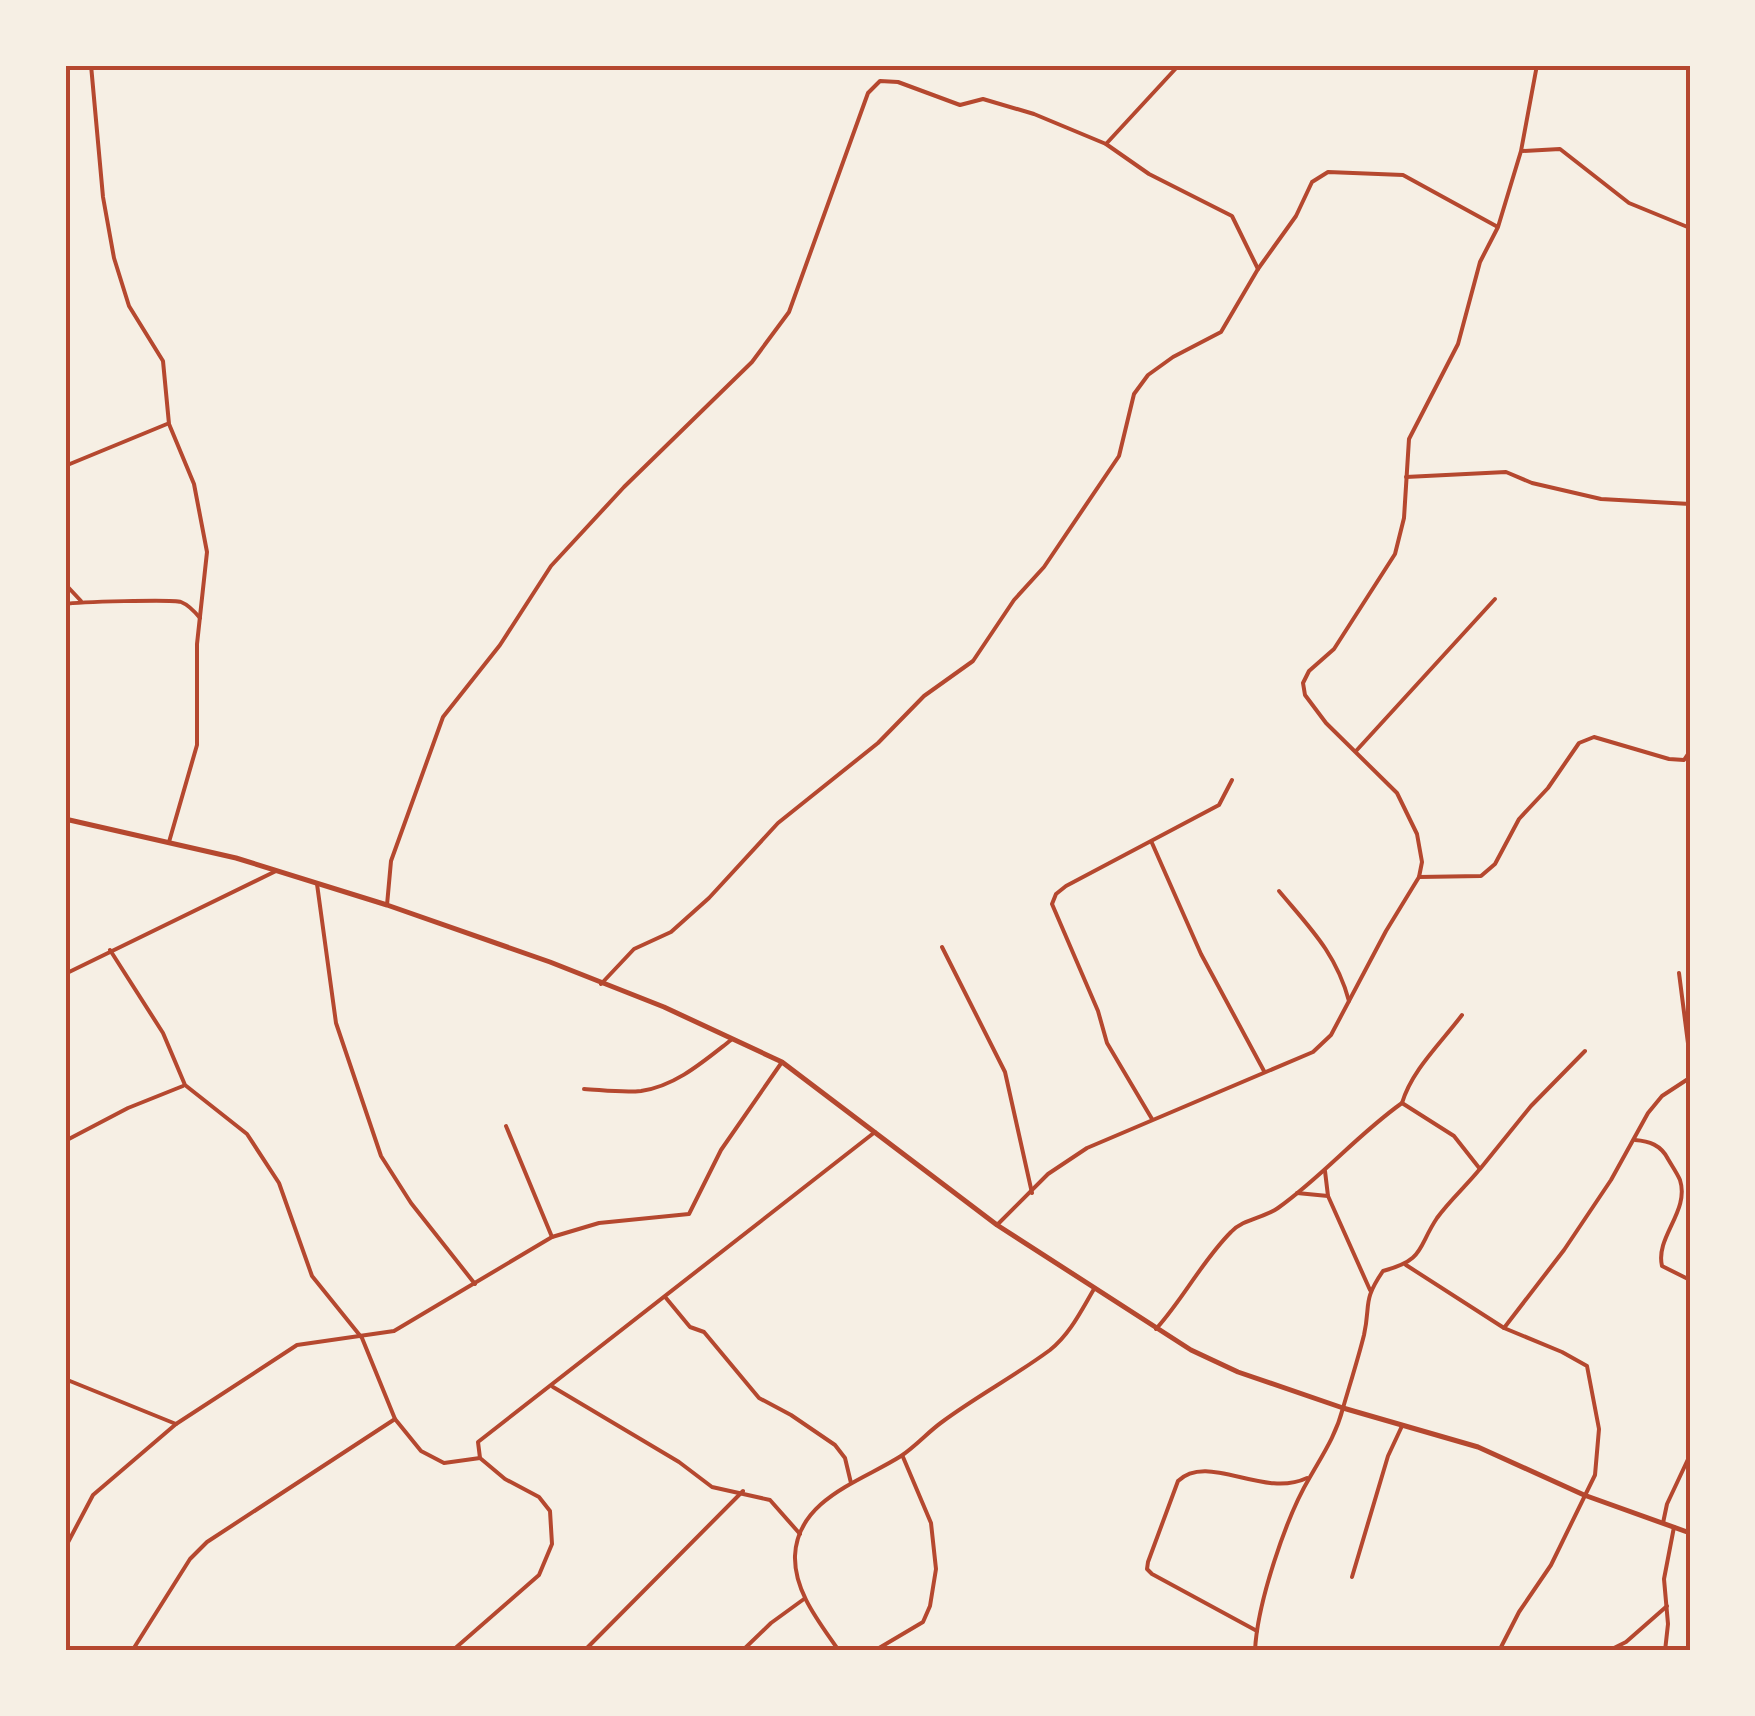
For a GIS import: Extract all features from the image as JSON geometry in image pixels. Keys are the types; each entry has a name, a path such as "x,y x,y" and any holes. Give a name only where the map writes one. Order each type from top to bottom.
{"street":[{"path":"91,65 114,258 128,306 163,362 169,424 194,484 207,552 200,618 197,745 169,842"},
{"path":"1106,144 1179,65"},
{"path":"997,1225 1048,1174 1087,1148 1313,1052 1331,1035 1418,877 1422,862 1417,834 1397,793 1326,722 1305,695 1303,683 1309,671 1334,649 1395,554 1404,518 1409,439 1458,344 1480,262 1498,227 1521,151 1537,65"},
{"path":"387,905 391,861 443,717 500,646 551,566 624,486 752,362 789,312 868,93 880,82 898,82 960,105 983,99 1034,114 1106,144 1150,174 1232,216 1258,269"},
{"path":"1521,151 1560,150 1629,204 1690,228"},
{"path":"602,984 634,949 684,921 778,823 878,743 924,696 973,661 1119,456 1134,394 1148,375 1173,356 1221,332 1258,269 1296,216 1312,182 1328,172 1403,176 1498,227"},
{"path":"65,466 169,424"},
{"path":"1406,477 1506,472 1532,483 1600,498 1690,504"},
{"path":"65,522 65,548"},
{"path":"65,573 67,586 81,601"},
{"path":"1356,751 1495,599"},
{"path":"65,604 178,600 200,618"},
{"path":"1418,877 1481,876 1495,864 1519,819 1548,788 1579,743 1594,736 1670,759 1684,760 1690,751"},
{"path":"1152,1119 1107,1042 1098,1011 1052,904 1066,886 1219,805 1232,780"},
{"path":"65,819 169,842 387,905 664,1007 782,1062 997,1225 1191,1350 1238,1372 1343,1408 1478,1447 1584,1495 1690,1533"},
{"path":"1152,843 1201,954 1264,1071"},
{"path":"65,974 276,871"},
{"path":"317,884 336,1023 381,1156 412,1203 476,1284"},
{"path":"1279,891 1331,953 1349,1001"},
{"path":"942,947 1005,1072 1032,1192"},
{"path":"110,950 163,1033 185,1086 247,1134 279,1183 312,1276 362,1338 396,1419 420,1451 444,1462 480,1458"},
{"path":"1679,973 1690,1059"},
{"path":"1156,1329 1235,1227 1274,1211 1361,1133 1402,1103 1412,1076 1462,1016"},
{"path":"584,1089 640,1091 660,1085 688,1074 731,1040"},
{"path":"1255,1651 1257,1631 1286,1531 1310,1476 1326,1454 1343,1408 1365,1332 1370,1290 1383,1271 1406,1265 1428,1240 1436,1220 1531,1106 1585,1052"},
{"path":"65,1548 94,1495 176,1424 298,1345 394,1331 552,1236 599,1224 690,1214 721,1150 782,1062"},
{"path":"1504,1328 1564,1250 1648,1113 1662,1096 1688,1078 1690,1068"},
{"path":"65,1141 128,1108 185,1086"},
{"path":"1402,1103 1454,1136 1480,1168"},
{"path":"506,1126 552,1236"},
{"path":"452,1651 539,1575 552,1544 550,1511 539,1497 505,1480 480,1458 478,1442 875,1132"},
{"path":"1634,1140 1648,1141 1663,1150 1681,1182 1677,1215 1659,1254 1662,1266 1690,1280"},
{"path":"1325,1169 1328,1196 1370,1290"},
{"path":"1298,1193 1328,1196"},
{"path":"1406,1265 1504,1328 1587,1366 1599,1430 1595,1475 1551,1565 1498,1651"},
{"path":"839,1651 804,1598 795,1557 800,1534 810,1516 829,1497 902,1455 939,1424 1051,1349 1068,1333 1094,1289"},
{"path":"666,1298 690,1327 704,1332 759,1398 791,1414 835,1446 845,1458 851,1483"},
{"path":"65,1379 176,1424"},
{"path":"553,1387 679,1462 712,1487 770,1500 800,1534"},
{"path":"132,1651 190,1559 207,1542 396,1419"},
{"path":"1352,1577 1388,1456 1402,1426"},
{"path":"874,1651 922,1622 930,1606 936,1568 930,1523 902,1455"},
{"path":"1663,1524 1667,1504 1690,1455"},
{"path":"1257,1631 1152,1574 1148,1562 1184,1474 1210,1472 1266,1485 1292,1485 1310,1476"},
{"path":"584,1651 742,1492"},
{"path":"1665,1651 1664,1579 1674,1528"},
{"path":"742,1651 804,1598"},
{"path":"1608,1651 1626,1642 1667,1606"}]}
